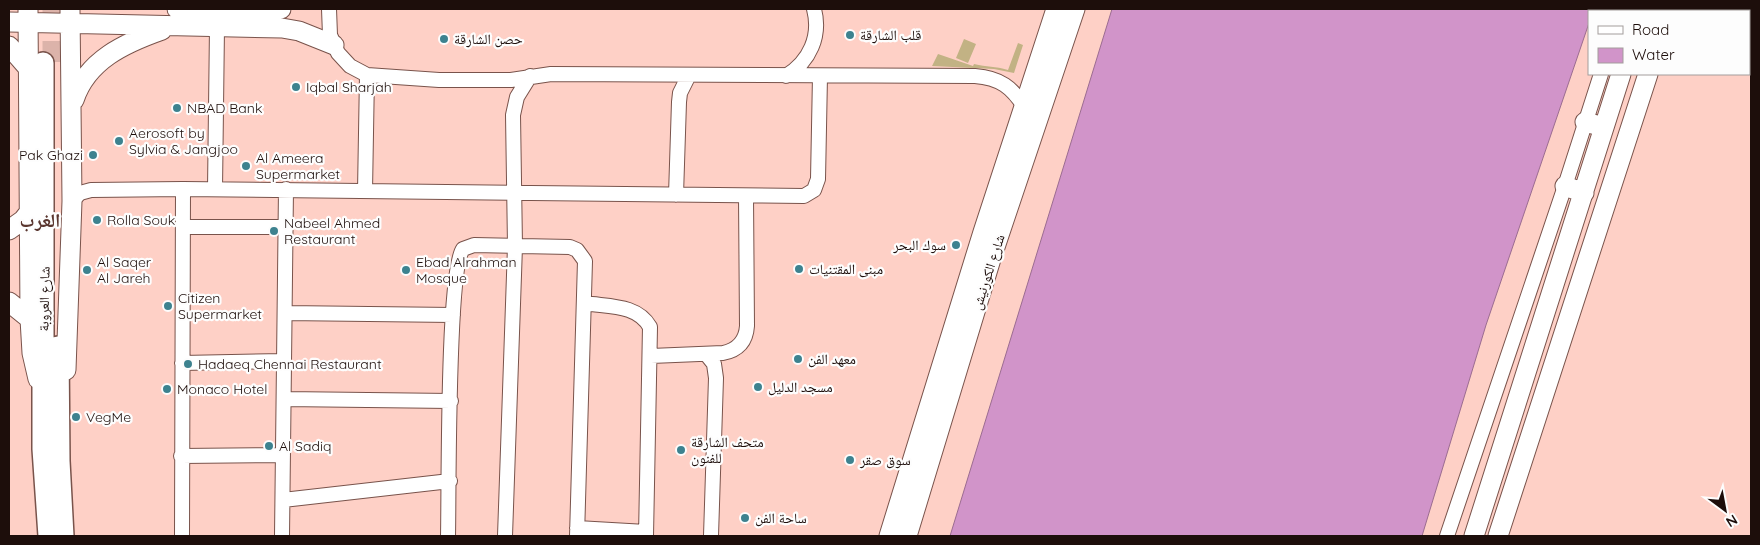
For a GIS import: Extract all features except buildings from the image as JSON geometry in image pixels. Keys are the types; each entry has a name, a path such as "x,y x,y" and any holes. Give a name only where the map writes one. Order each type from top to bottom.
{"main road":[{"name":"شارع العروبة","path":"42,65 50,391 58,461 63,536"},
{"name":"شارع العروبة","path":"48,536 43,449 50,391"}],"street":[{"path":"9,22 28,16 175,18 281,9"},
{"path":"329,9 328,24 334,45 350,66 367,75 439,80 511,80 550,74 991,77 1005,83 1016,93 1025,108"},
{"path":"786,76 802,63 811,50 816,32 814,9"},
{"name":"شارع الكورنيش","path":"889,536 983,232 1056,9"},
{"name":"شارع الكورنيش","path":"907,536 991,259 1075,9"},
{"path":"28,16 42,65 30,211 30,319 33,363 50,391 64,376 68,361 72,201 70,16"},
{"path":"72,105 83,81 105,58 175,18 217,27 282,28 299,31 334,45"},
{"path":"215,189 217,27"},
{"path":"9,46 42,65"},
{"path":"367,75 371,191"},
{"path":"676,195 679,102 680,93 689,75"},
{"path":"1446,536 1601,75"},
{"path":"1474,536 1621,75"},
{"path":"505,536 515,246 513,115 517,97 530,76"},
{"path":"72,201 80,193 91,190 183,189 804,196 814,190 818,180 820,76"},
{"path":"1498,536 1641,76"},
{"path":"1585,122 1604,128"},
{"path":"1565,186 1584,193"},
{"path":"182,536 183,189"},
{"path":"282,536 286,190"},
{"path":"651,356 731,351 743,341 746,334 746,196"},
{"path":"9,230 23,220 30,211"},
{"path":"183,227 286,226"},
{"path":"448,536 454,315 458,259 463,249 474,245 570,247 577,250 586,261 577,532 646,534 651,356 650,326 645,318 636,312 585,304"},
{"path":"9,302 30,319"},
{"path":"285,313 454,315"},
{"path":"706,354 714,364 716,378 710,536"},
{"path":"182,363 284,361"},
{"path":"284,399 451,401"},
{"path":"181,456 283,455"},
{"path":"283,500 450,481"}],"shaded area":[{"path":"964,39 976,44 968,63 956,58"},
{"path":"1018,43 1023,45 1014,73 994,69 932,66 938,54 973,66 974,64 1008,70"}],"water":[{"path":"1112,9 1594,9 1588,10 1588,26 1486,325 1422,536 950,536"}],"tunnel":[{"path":"53,9 53,63"}],"place":[{"name":"قلب الشارقة","path":"850,35"},
{"name":"حصن الشارقة","path":"444,39"},
{"name":"Iqbal Sharjah","path":"296,87"},
{"name":"NBAD Bank","path":"177,108"},
{"name":"Aerosoft by Sylvia & Jangjoo","path":"119,141"},
{"name":"Pak Ghazi","path":"93,155"},
{"name":"Al Ameera Supermarket","path":"246,166"},
{"name":"Rolla Souk","path":"97,220"},
{"name":"Nabeel Ahmed Restaurant","path":"274,231"},
{"name":"سوك البحر","path":"956,245"},
{"name":"مبنى المقتنيات","path":"799,269"},
{"name":"Al Saqer Al Jareh","path":"87,270"},
{"name":"Ebad Alrahman Mosque","path":"406,270"},
{"name":"Citizen Supermarket","path":"168,306"},
{"name":"معهد الفن","path":"798,359"},
{"name":"Hadaeq Chennai Restaurant","path":"188,364"},
{"name":"مسجد الدليل","path":"758,387"},
{"name":"Monaco Hotel","path":"167,389"},
{"name":"VegMe","path":"76,417"},
{"name":"Al Sadiq","path":"269,446"},
{"name":"متحف الشارقة للفنون","path":"681,450"},
{"name":"سوق صقر","path":"850,460"},
{"name":"ساحة الفن","path":"745,518"}],"district":[{"name":"الغرب","path":"40,220"}]}
